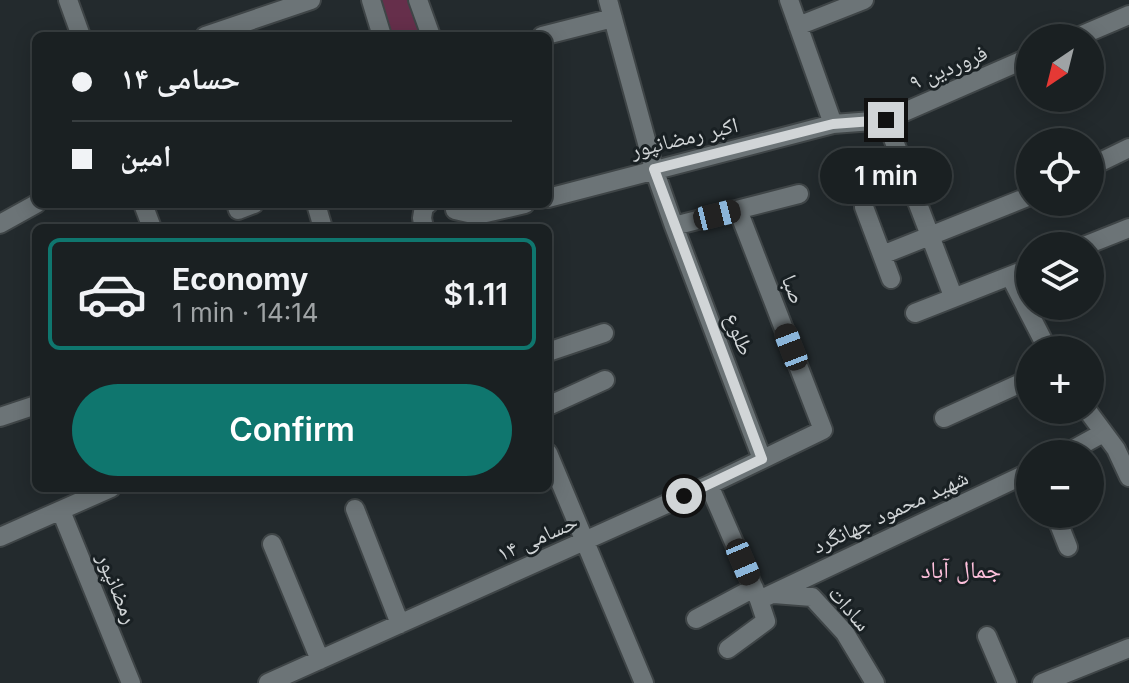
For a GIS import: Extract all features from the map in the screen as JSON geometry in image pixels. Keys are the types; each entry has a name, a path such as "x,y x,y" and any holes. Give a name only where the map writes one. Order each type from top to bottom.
{"street":[{"path":"68,0 80,32"},
{"path":"217,32 311,0"},
{"path":"371,0 381,32"},
{"path":"418,0 430,32"},
{"path":"789,0 833,124"},
{"path":"798,26 864,0"},
{"path":"552,32 611,9 654,169"},
{"path":"1104,26 1129,15"},
{"name":"فروردین ۹","path":"833,124 886,120 1016,63"},
{"path":"886,120 953,296"},
{"name":"اکبر رمضانپور","path":"552,197 833,124"},
{"path":"1104,160 1129,148"},
{"name":"طلوع","path":"654,169 762,459"},
{"path":"674,226 799,194"},
{"path":"882,255 1016,201"},
{"path":"0,224 32,206"},
{"path":"864,207 891,279"},
{"path":"455,214 477,215 510,208"},
{"path":"490,224 503,210"},
{"name":"صبا","path":"738,210 823,430"},
{"path":"1104,238 1129,228"},
{"path":"915,313 1016,274"},
{"path":"1010,276 1041,336"},
{"path":"552,351 604,333"},
{"path":"552,404 605,380"},
{"path":"944,418 1016,385"},
{"path":"0,417 32,406"},
{"path":"1097,424 1116,449 1129,477"},
{"name":"حسامی ۱۴","path":"268,683 584,542 823,430"},
{"path":"1090,440 1103,433"},
{"path":"552,463 644,683"},
{"name":"شهید محمود جهانگرد","path":"696,619 761,594 1016,478"},
{"path":"709,485 761,594 766,621 728,649"},
{"path":"0,537 102,492"},
{"path":"355,509 400,624"},
{"name":"رمضانپور","path":"61,511 131,683"},
{"path":"1061,528 1068,547"},
{"path":"272,544 320,660"},
{"name":"سادات","path":"761,594 812,597 845,633 875,683"},
{"path":"987,636 1007,683"},
{"path":"1042,683 1129,648"}],"shaded area":[{"path":"378,0 409,0 421,32 386,32"}],"district":[{"name":"جمال آباد","path":"961,569"}],"route":[{"path":"684,496 762,459 654,169 833,124 886,120"}]}
